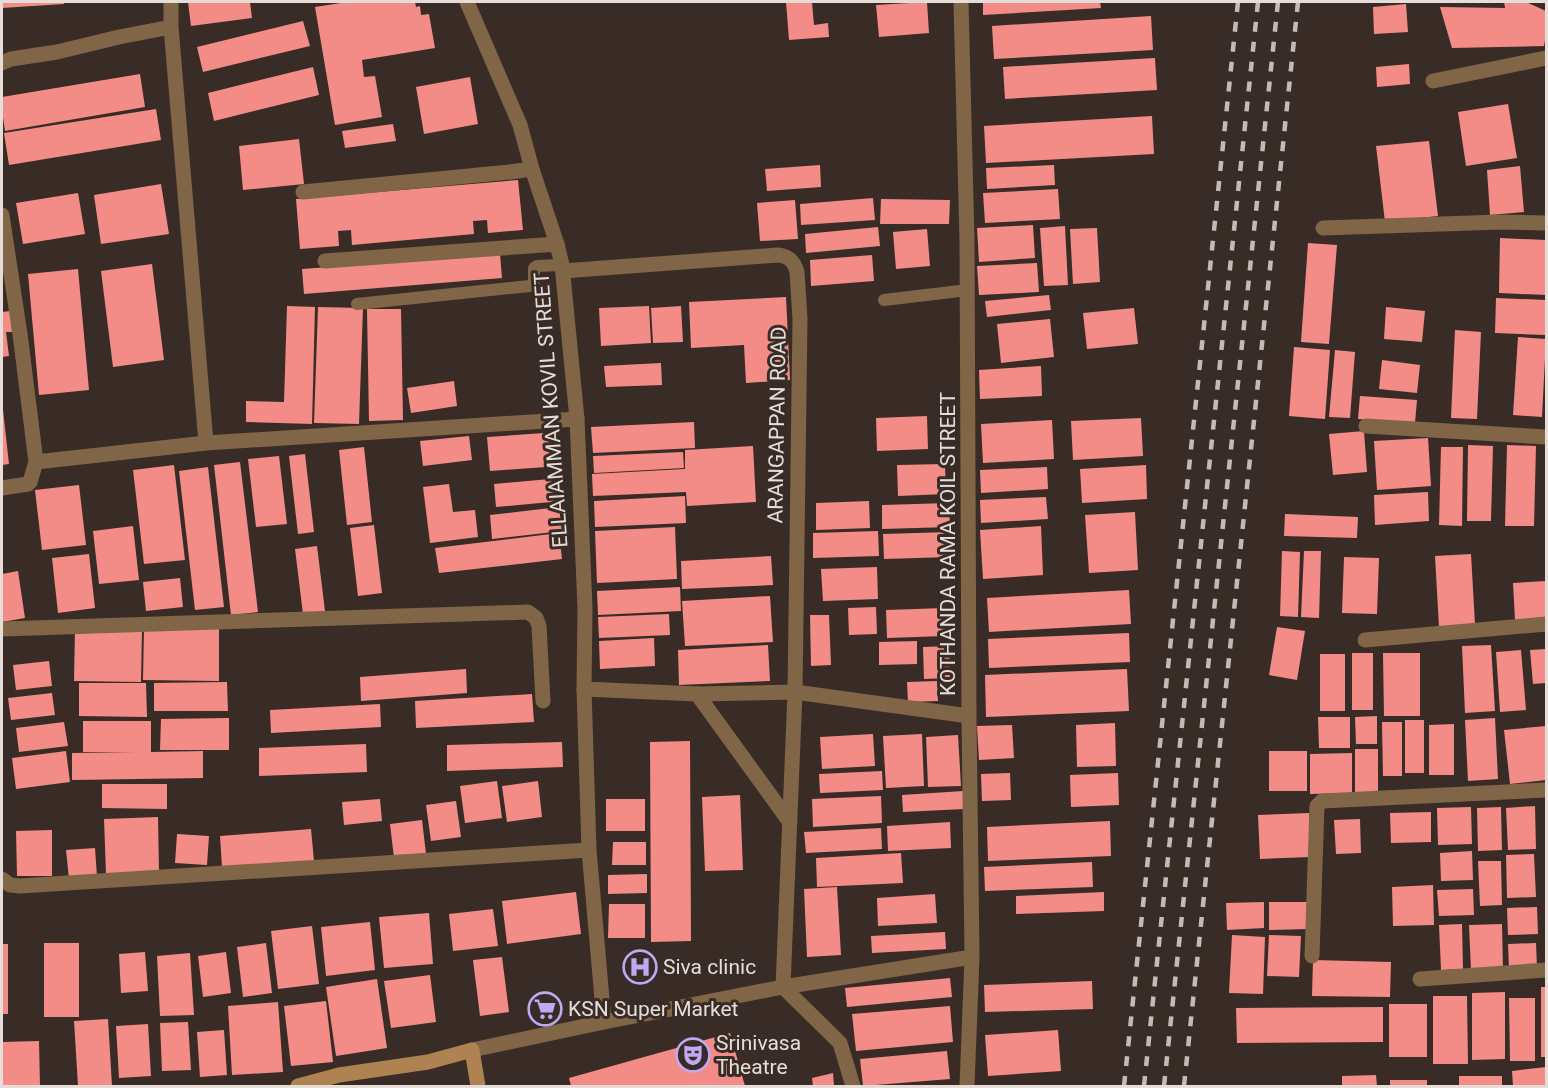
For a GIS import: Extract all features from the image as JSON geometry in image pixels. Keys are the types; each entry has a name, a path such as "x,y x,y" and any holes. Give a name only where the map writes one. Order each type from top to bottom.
{"main road":[{"path":"298,1086 341,1081 472,1050 478,1086"}],"street":[{"path":"171,2 171,27 206,443"},
{"name":"ELLAIAMMAN KOVIL STREET","path":"467,2 520,125 563,268 577,419 585,608 584,689 589,850 604,1022"},
{"name":"KOTHANDA RAMA KOIL STREET","path":"961,2 968,290 972,957 967,1086"},
{"path":"2,63 11,59 57,52 171,27"},
{"path":"1433,81 1546,58"},
{"path":"303,192 532,169"},
{"path":"2,215 36,462 28,484 2,488"},
{"path":"1323,228 1500,222 1546,223"},
{"path":"325,261 557,244"},
{"name":"ARANGAPPAN ROAD","path":"563,268 778,255 785,256 795,264 800,319 795,692 783,987"},
{"path":"36,462 206,443 577,419"},
{"path":"1366,426 1546,437"},
{"path":"2,629 528,612 536,618 539,626 543,701"},
{"path":"1365,640 1546,624"},
{"path":"584,689 697,694 795,692 969,716"},
{"path":"697,694 789,821"},
{"path":"1312,956 1317,806 1322,801 1546,790"},
{"path":"2,879 10,885 20,886 589,850"},
{"path":"472,1050 783,987 972,957"},
{"path":"1420,980 1546,970"},
{"path":"783,987 840,1043 852,1086"}],"lane":[{"path":"357,304 530,286 534,283 534,268 537,266 563,268"},
{"path":"884,300 968,290"}],"building":[{"path":"2,2 64,2 64,4 2,8"},
{"path":"188,2 250,2 252,18 191,26"},
{"path":"347,2 415,2 416,7 420,6 421,15 429,14 435,48 362,60 364,77 375,76 382,117 335,125 315,7"},
{"path":"786,2 812,2 814,25 828,23 829,37 789,40"},
{"path":"927,2 929,33 879,37 876,5"},
{"path":"983,2 1100,2 1101,8 983,15"},
{"path":"1504,2 1526,2 1546,11 1544,46 1452,48 1440,7 1505,8"},
{"path":"1406,4 1408,32 1374,34 1373,7"},
{"path":"1151,16 1153,50 994,59 992,26"},
{"path":"303,21 310,46 203,72 197,47"},
{"path":"1155,58 1157,90 1005,99 1003,67"},
{"path":"1409,64 1410,84 1377,87 1376,67"},
{"path":"313,67 319,95 214,121 208,93"},
{"path":"140,74 145,107 5,131 2,97"},
{"path":"470,77 478,124 424,134 416,87"},
{"path":"1508,104 1517,158 1466,166 1458,112"},
{"path":"156,109 161,140 9,165 4,133"},
{"path":"1152,116 1154,154 986,163 984,126"},
{"path":"393,124 396,141 345,148 342,131"},
{"path":"299,139 304,184 243,190 239,146"},
{"path":"1429,141 1438,216 1385,222 1376,146"},
{"path":"820,165 821,187 767,191 765,169"},
{"path":"1054,165 1055,185 987,189 986,168"},
{"path":"1520,166 1524,212 1490,215 1487,170"},
{"path":"518,180 523,230 488,233 487,220 473,221 474,234 352,245 351,230 338,231 339,246 300,249 296,199"},
{"path":"161,184 169,234 101,244 94,195"},
{"path":"1058,189 1060,219 985,223 983,193"},
{"path":"78,193 85,234 23,244 16,203"},
{"path":"873,198 875,220 801,225 800,204"},
{"path":"881,199 950,200 949,224 880,224"},
{"path":"795,200 798,239 760,241 757,203"},
{"path":"1033,225 1035,258 979,262 977,228"},
{"path":"1065,226 1068,285 1044,286 1040,228"},
{"path":"878,227 880,246 806,253 805,234"},
{"path":"1097,228 1100,282 1073,284 1070,229"},
{"path":"927,229 930,266 896,269 893,232"},
{"path":"1500,238 1546,240 1546,295 1499,293"},
{"path":"1308,243 1337,245 1329,344 1301,342"},
{"path":"500,254 502,278 304,294 302,269"},
{"path":"872,255 874,281 811,286 810,260"},
{"path":"1037,263 1039,292 979,295 977,266"},
{"path":"152,264 164,360 113,367 101,271"},
{"path":"78,269 89,390 39,395 28,274"},
{"path":"1049,295 1051,310 987,317 985,301"},
{"path":"786,297 790,380 746,383 744,345 691,348 689,302"},
{"path":"1496,298 1546,300 1546,335 1495,333"},
{"path":"287,306 315,307 312,424 246,422 246,401 284,402"},
{"path":"649,306 651,343 601,346 599,308"},
{"path":"681,306 683,342 653,343 651,308"},
{"path":"318,307 363,308 359,424 314,423"},
{"path":"1386,307 1425,311 1422,342 1384,339"},
{"path":"1134,308 1138,344 1087,349 1083,313"},
{"path":"367,309 401,309 403,420 369,421"},
{"path":"10,311 12,332 6,332 9,356 2,357 2,312"},
{"path":"1050,319 1054,357 1001,363 997,324"},
{"path":"1455,330 1481,332 1477,419 1451,418"},
{"path":"1518,337 1546,339 1542,417 1513,415"},
{"path":"1294,347 1330,350 1325,419 1289,416"},
{"path":"1335,350 1355,352 1350,418 1329,417"},
{"path":"1382,360 1420,365 1417,393 1379,389"},
{"path":"661,363 662,385 606,387 604,366"},
{"path":"1041,366 1042,396 980,399 979,370"},
{"path":"454,381 457,406 411,413 407,388"},
{"path":"1360,396 1417,400 1415,423 1358,419"},
{"path":"2,411 9,464 2,465"},
{"path":"927,416 928,449 877,451 876,418"},
{"path":"1141,418 1143,456 1073,460 1071,421"},
{"path":"1052,420 1054,459 983,463 981,424"},
{"path":"694,422 695,448 593,453 591,427"},
{"path":"1364,431 1367,472 1333,475 1329,434"},
{"path":"558,432 560,466 490,471 487,437"},
{"path":"469,436 472,460 423,466 420,441"},
{"path":"1428,438 1431,486 1377,490 1374,441"},
{"path":"1468,445 1493,446 1491,521 1467,521"},
{"path":"1507,445 1536,446 1534,526 1505,526"},
{"path":"753,446 756,502 687,506 686,492 593,496 592,474 685,469 685,450"},
{"path":"364,447 372,522 347,525 339,450"},
{"path":"1441,447 1463,447 1462,526 1439,525"},
{"path":"683,452 684,468 594,473 593,456"},
{"path":"305,454 314,532 298,534 289,456"},
{"path":"279,456 287,524 256,527 248,459"},
{"path":"240,462 258,612 231,615 214,465"},
{"path":"945,464 946,494 898,496 897,465"},
{"path":"174,465 185,560 144,564 133,470"},
{"path":"1146,465 1147,499 1082,503 1080,469"},
{"path":"208,467 224,607 195,610 179,471"},
{"path":"1047,467 1048,489 981,493 980,470"},
{"path":"561,478 562,501 496,507 494,484"},
{"path":"449,484 453,512 475,510 478,537 430,543 423,487"},
{"path":"79,485 86,545 42,550 35,490"},
{"path":"1428,492 1429,521 1375,525 1374,495"},
{"path":"685,496 686,523 595,527 594,501"},
{"path":"1046,497 1048,519 981,523 980,500"},
{"path":"869,501 870,528 816,530 816,503"},
{"path":"949,503 950,527 882,529 882,505"},
{"path":"559,507 562,531 492,539 490,515"},
{"path":"1135,512 1138,570 1089,573 1085,515"},
{"path":"1285,514 1358,517 1357,538 1284,536"},
{"path":"374,525 382,593 358,596 350,528"},
{"path":"133,526 139,580 99,584 93,531"},
{"path":"1041,526 1043,575 983,579 980,530"},
{"path":"675,527 677,579 597,583 595,531"},
{"path":"878,531 879,556 813,558 813,533"},
{"path":"949,532 950,557 884,559 883,534"},
{"path":"559,533 562,559 439,573 435,548"},
{"path":"317,546 325,611 303,614 295,549"},
{"path":"1282,551 1300,552 1298,617 1280,616"},
{"path":"1304,551 1321,551 1319,618 1301,617"},
{"path":"89,554 95,608 58,613 52,558"},
{"path":"1471,554 1475,624 1439,627 1435,556"},
{"path":"771,556 773,585 682,589 681,561"},
{"path":"1344,557 1379,558 1377,614 1342,613"},
{"path":"877,567 878,599 823,601 821,569"},
{"path":"18,571 25,618 2,622 2,574"},
{"path":"180,578 183,607 146,611 143,582"},
{"path":"1546,581 1546,617 1515,620 1513,583"},
{"path":"680,587 681,611 598,615 597,591"},
{"path":"1129,590 1131,624 989,632 987,598"},
{"path":"770,596 773,642 685,646 682,601"},
{"path":"876,607 877,634 849,635 848,608"},
{"path":"944,608 945,636 887,638 886,610"},
{"path":"669,614 670,635 599,638 598,617"},
{"path":"810,615 829,615 831,665 811,666"},
{"path":"1277,627 1305,631 1297,680 1269,675"},
{"path":"75,628 142,630 141,682 74,681"},
{"path":"144,628 219,629 219,681 143,680"},
{"path":"1129,633 1130,662 989,668 988,639"},
{"path":"654,638 655,666 600,669 599,641"},
{"path":"917,641 917,664 879,665 879,642"},
{"path":"768,645 770,681 679,685 678,650"},
{"path":"1491,645 1495,711 1465,713 1462,646"},
{"path":"949,646 950,678 924,679 923,647"},
{"path":"1546,649 1546,683 1533,684 1530,650"},
{"path":"1521,650 1526,710 1500,712 1496,652"},
{"path":"1352,653 1373,653 1373,710 1352,710"},
{"path":"1383,653 1420,653 1420,716 1384,716"},
{"path":"1320,654 1345,654 1345,711 1320,711"},
{"path":"49,661 52,686 16,690 13,665"},
{"path":"466,669 467,693 361,701 360,677"},
{"path":"1127,669 1129,711 986,717 985,675"},
{"path":"937,681 938,701 908,702 907,682"},
{"path":"227,682 228,711 154,711 154,683"},
{"path":"79,683 146,683 147,717 79,716"},
{"path":"52,693 55,715 11,720 8,698"},
{"path":"532,694 534,722 416,728 415,701"},
{"path":"380,704 381,727 271,733 270,710"},
{"path":"1377,716 1377,744 1356,744 1355,717"},
{"path":"1318,717 1350,717 1350,748 1319,748"},
{"path":"229,718 229,750 160,750 161,719"},
{"path":"1495,718 1498,779 1468,781 1465,720"},
{"path":"1405,720 1424,720 1424,773 1405,773"},
{"path":"83,721 151,721 151,752 203,751 203,778 72,780 72,753 135,752 83,752"},
{"path":"64,722 68,746 19,752 16,728"},
{"path":"1382,722 1402,722 1402,776 1383,776"},
{"path":"1115,723 1116,766 1077,767 1076,725"},
{"path":"1454,724 1454,775 1429,775 1429,725"},
{"path":"1012,725 1014,758 979,760 977,726"},
{"path":"1546,726 1546,780 1510,784 1504,730"},
{"path":"873,734 875,766 822,769 820,737"},
{"path":"922,734 924,786 886,788 883,736"},
{"path":"958,735 961,786 928,787 926,737"},
{"path":"690,741 691,941 651,942 650,742"},
{"path":"562,742 563,767 447,771 447,745"},
{"path":"366,744 367,772 259,776 259,748"},
{"path":"1355,749 1378,749 1378,796 1355,796"},
{"path":"66,751 70,782 16,789 12,758"},
{"path":"1269,751 1307,751 1307,791 1269,791"},
{"path":"1352,753 1352,793 1310,794 1310,754"},
{"path":"882,771 883,790 820,793 819,774"},
{"path":"1010,773 1011,800 982,801 981,774"},
{"path":"1118,773 1119,805 1071,807 1070,775"},
{"path":"497,781 502,818 465,823 460,786"},
{"path":"538,781 542,817 507,822 502,786"},
{"path":"102,784 167,784 167,809 102,808"},
{"path":"963,791 964,809 903,812 902,795"},
{"path":"740,795 743,870 705,871 702,797"},
{"path":"881,796 882,823 813,827 812,799"},
{"path":"380,799 382,821 344,825 342,802"},
{"path":"606,799 645,799 645,831 606,831"},
{"path":"456,801 461,837 431,841 426,805"},
{"path":"1535,806 1536,849 1508,850 1506,808"},
{"path":"1471,807 1472,844 1438,845 1437,808"},
{"path":"1501,807 1502,850 1478,851 1477,808"},
{"path":"1431,812 1431,842 1391,843 1390,813"},
{"path":"1309,813 1310,857 1260,859 1258,815"},
{"path":"158,817 159,872 106,874 104,819"},
{"path":"1360,819 1361,853 1336,854 1334,820"},
{"path":"422,820 426,854 394,858 390,824"},
{"path":"1110,821 1111,856 988,861 987,827"},
{"path":"950,822 951,848 888,851 887,826"},
{"path":"881,828 882,849 806,853 804,832"},
{"path":"311,829 314,861 222,867 220,836"},
{"path":"52,830 52,876 17,876 16,831"},
{"path":"177,834 209,836 207,865 175,863"},
{"path":"613,842 646,842 646,865 612,865"},
{"path":"95,848 97,877 69,879 66,850"},
{"path":"1472,851 1473,880 1441,881 1440,853"},
{"path":"901,853 903,883 817,887 816,858"},
{"path":"1534,854 1536,897 1507,898 1506,855"},
{"path":"1478,861 1501,861 1502,905 1480,906"},
{"path":"1092,862 1093,887 985,891 984,867"},
{"path":"647,874 647,893 608,894 608,875"},
{"path":"1433,885 1434,925 1393,926 1392,887"},
{"path":"837,887 841,955 807,957 804,889"},
{"path":"1473,889 1474,915 1439,916 1437,890"},
{"path":"576,892 581,934 507,944 502,901"},
{"path":"1104,892 1104,911 1016,914 1016,896"},
{"path":"935,894 937,923 878,926 877,898"},
{"path":"1264,902 1264,928 1227,930 1226,903"},
{"path":"1269,902 1308,902 1308,929 1269,930"},
{"path":"609,904 645,904 645,938 608,938"},
{"path":"1537,907 1538,934 1508,935 1507,908"},
{"path":"493,909 498,946 453,951 449,914"},
{"path":"429,913 433,964 384,968 379,917"},
{"path":"370,922 375,970 326,976 321,927"},
{"path":"1462,924 1463,969 1441,970 1439,925"},
{"path":"1502,924 1503,970 1471,971 1469,925"},
{"path":"312,926 319,984 278,989 271,931"},
{"path":"945,932 946,949 872,953 871,936"},
{"path":"1232,935 1265,937 1263,994 1229,993"},
{"path":"1269,935 1301,936 1299,977 1267,976"},
{"path":"44,943 79,943 79,1017 44,1017"},
{"path":"266,943 272,993 243,997 237,947"},
{"path":"1536,943 1537,968 1509,969 1508,944"},
{"path":"2,944 8,944 8,1014 2,1014"},
{"path":"145,952 148,991 121,993 119,954"},
{"path":"226,952 231,993 203,997 198,956"},
{"path":"190,953 194,1015 160,1016 157,956"},
{"path":"502,957 509,1012 480,1016 473,960"},
{"path":"1313,960 1391,962 1390,997 1312,996"},
{"path":"430,975 436,1022 391,1028 384,981"},
{"path":"950,978 952,997 847,1007 845,988"},
{"path":"377,979 387,1048 336,1056 326,987"},
{"path":"1092,981 1093,1009 985,1012 984,985"},
{"path":"1541,987 1546,987 1546,1057 1541,1057"},
{"path":"1505,992 1505,1059 1472,1060 1472,993"},
{"path":"1433,996 1467,996 1468,1064 1433,1064"},
{"path":"1509,998 1535,998 1535,1061 1510,1061"},
{"path":"326,1001 333,1062 291,1066 284,1006"},
{"path":"278,1002 283,1072 232,1075 228,1006"},
{"path":"1389,1004 1427,1004 1427,1057 1389,1057"},
{"path":"950,1006 953,1042 856,1051 852,1014"},
{"path":"1383,1007 1383,1042 1237,1043 1236,1008"},
{"path":"108,1019 112,1086 78,1086 74,1021"},
{"path":"188,1022 191,1070 162,1071 160,1023"},
{"path":"148,1024 151,1076 119,1078 116,1026"},
{"path":"224,1030 227,1075 200,1077 197,1032"},
{"path":"1058,1030 1061,1071 988,1076 985,1035"},
{"name":"Srinivasa Theatre","path":"730,1033 745,1086 571,1086 569,1078"},
{"path":"39,1041 40,1086 2,1086 2,1042"},
{"path":"947,1051 950,1079 863,1086 860,1059"},
{"path":"1546,1067 1546,1086 1513,1086 1512,1071"},
{"path":"833,1073 834,1086 813,1086 812,1078"},
{"path":"1376,1075 1377,1086 1342,1086 1342,1076"},
{"path":"1459,1076 1502,1076 1502,1086 1459,1086"},
{"path":"1390,1080 1427,1080 1427,1086 1390,1086"}],"railway":[{"path":"1124,1086 1238,2"},
{"path":"1144,1086 1258,2"},
{"path":"1164,1086 1278,2"},
{"path":"1184,1086 1298,2"}],"place":[{"name":"Siva clinic","path":"640,967"},
{"name":"KSN Super Market","path":"545,1009"},
{"name":"Srinivasa Theatre","path":"693,1055"}]}
